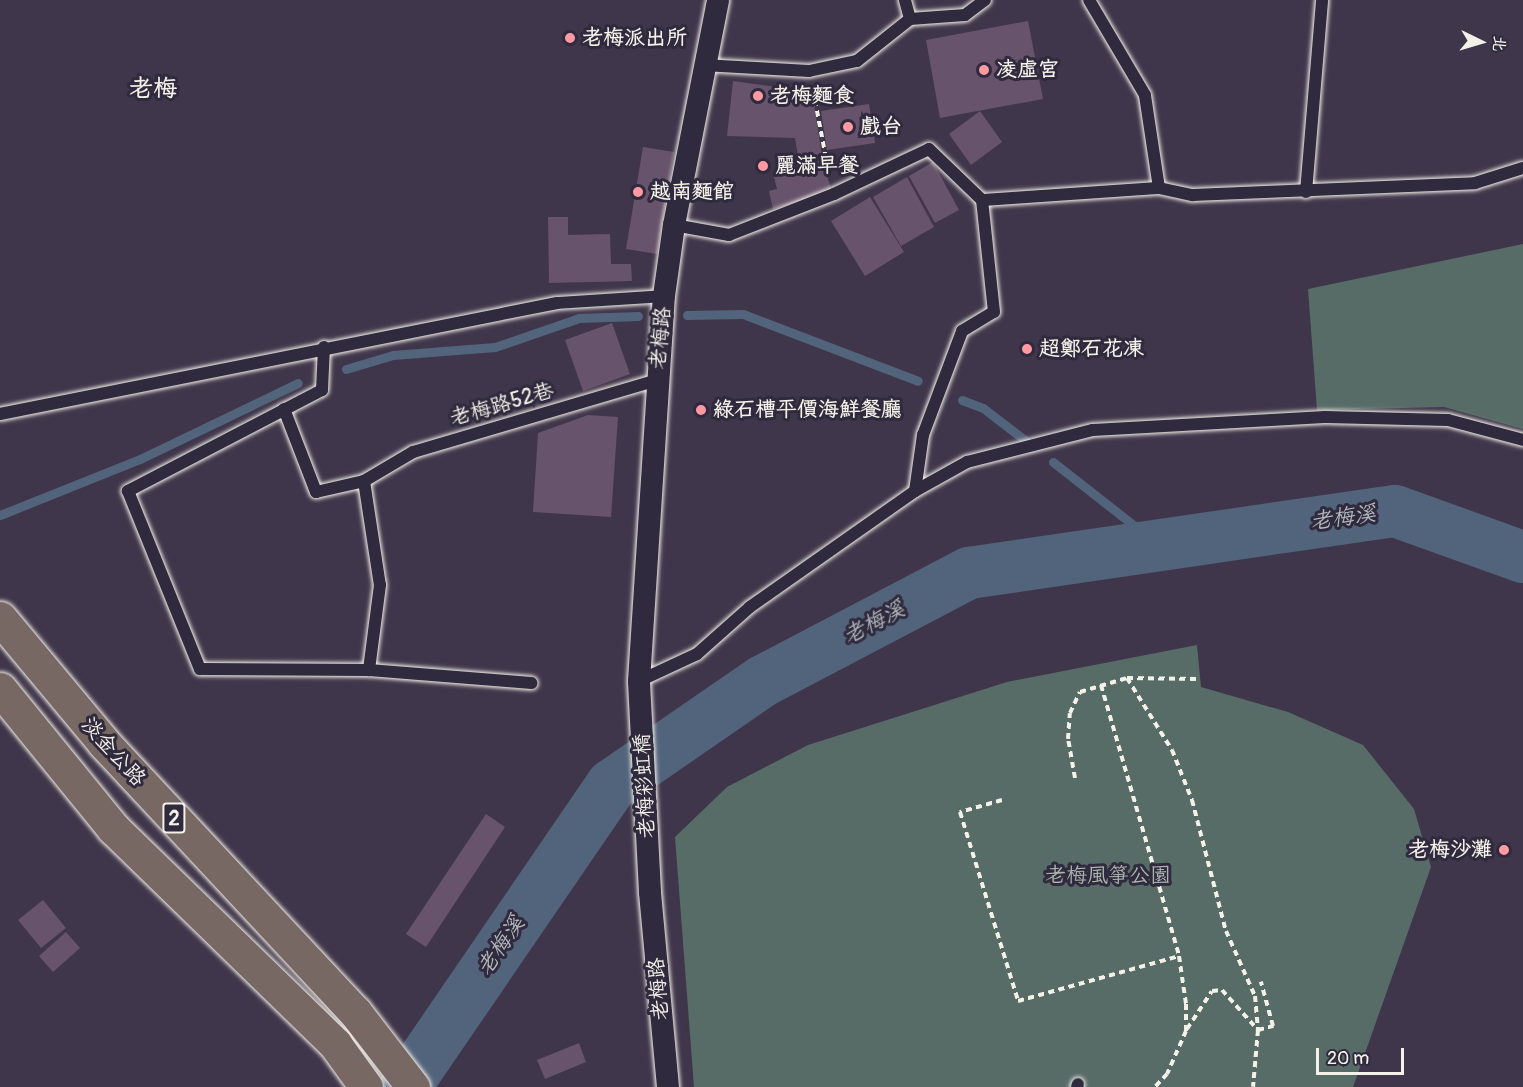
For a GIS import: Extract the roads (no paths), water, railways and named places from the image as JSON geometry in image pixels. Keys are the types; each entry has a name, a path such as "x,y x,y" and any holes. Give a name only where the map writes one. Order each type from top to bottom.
{"main road":[{"name":"淡金公路","path":"0,618 104,743 355,1012 413,1087"},
{"name":"2","path":"0,689 113,828 335,1044 366,1087"}],"street":[{"name":"老梅路","path":"639,681 664,296 674,225 703,65 718,0"},
{"name":"老梅彩虹橋","path":"639,681 650,892"},
{"name":"老梅路","path":"650,892 668,1087"}],"lane":[{"path":"906,0 910,19"},
{"path":"703,65 809,71 858,60 910,19 965,15 986,0"},
{"path":"1089,0 1145,96 1159,188"},
{"path":"1306,192 1322,0"},
{"path":"674,225 729,235 834,194 929,149 982,200 994,312 962,331 923,435 915,491"},
{"path":"982,200 1159,188 1193,195 1306,192 1475,183 1523,168"},
{"path":"0,414 324,347 557,303 664,296"},
{"path":"324,347 322,390 128,491 200,669 369,670 531,682"},
{"name":"老梅路52巷","path":"284,409 315,492 364,481 413,452 657,380"},
{"path":"639,681 697,654 750,607 915,491 967,462 1093,430 1325,417 1448,420 1523,440"},
{"path":"364,481 381,585 369,670"}],"waterway":[{"path":"687,315 743,314 918,381"},
{"path":"346,369 393,355 495,347 579,318 638,316"},
{"path":"0,515 140,459 298,383"},
{"path":"962,400 983,408 1026,441"},
{"path":"1053,462 1159,545"},
{"name":"老梅溪","path":"405,1087 612,785 763,681 969,573 1395,511 1523,557"}],"place":[{"name":"老梅派出所","path":"570,38"},
{"name":"凌虛宮","path":"984,70"},
{"name":"老梅麵食","path":"758,96"},
{"name":"戲台","path":"848,127"},
{"name":"麗滿早餐","path":"763,166"},
{"name":"越南麵館","path":"638,192"},
{"name":"超鄭石花凍","path":"1027,349"},
{"name":"綠石槽平價海鮮餐廳","path":"701,410"},
{"name":"老梅沙灘","path":"1504,850"}],"district":[{"name":"老梅","path":"153,89"}],"park label":[{"name":"老梅風箏公園","path":"1108,876"}]}
